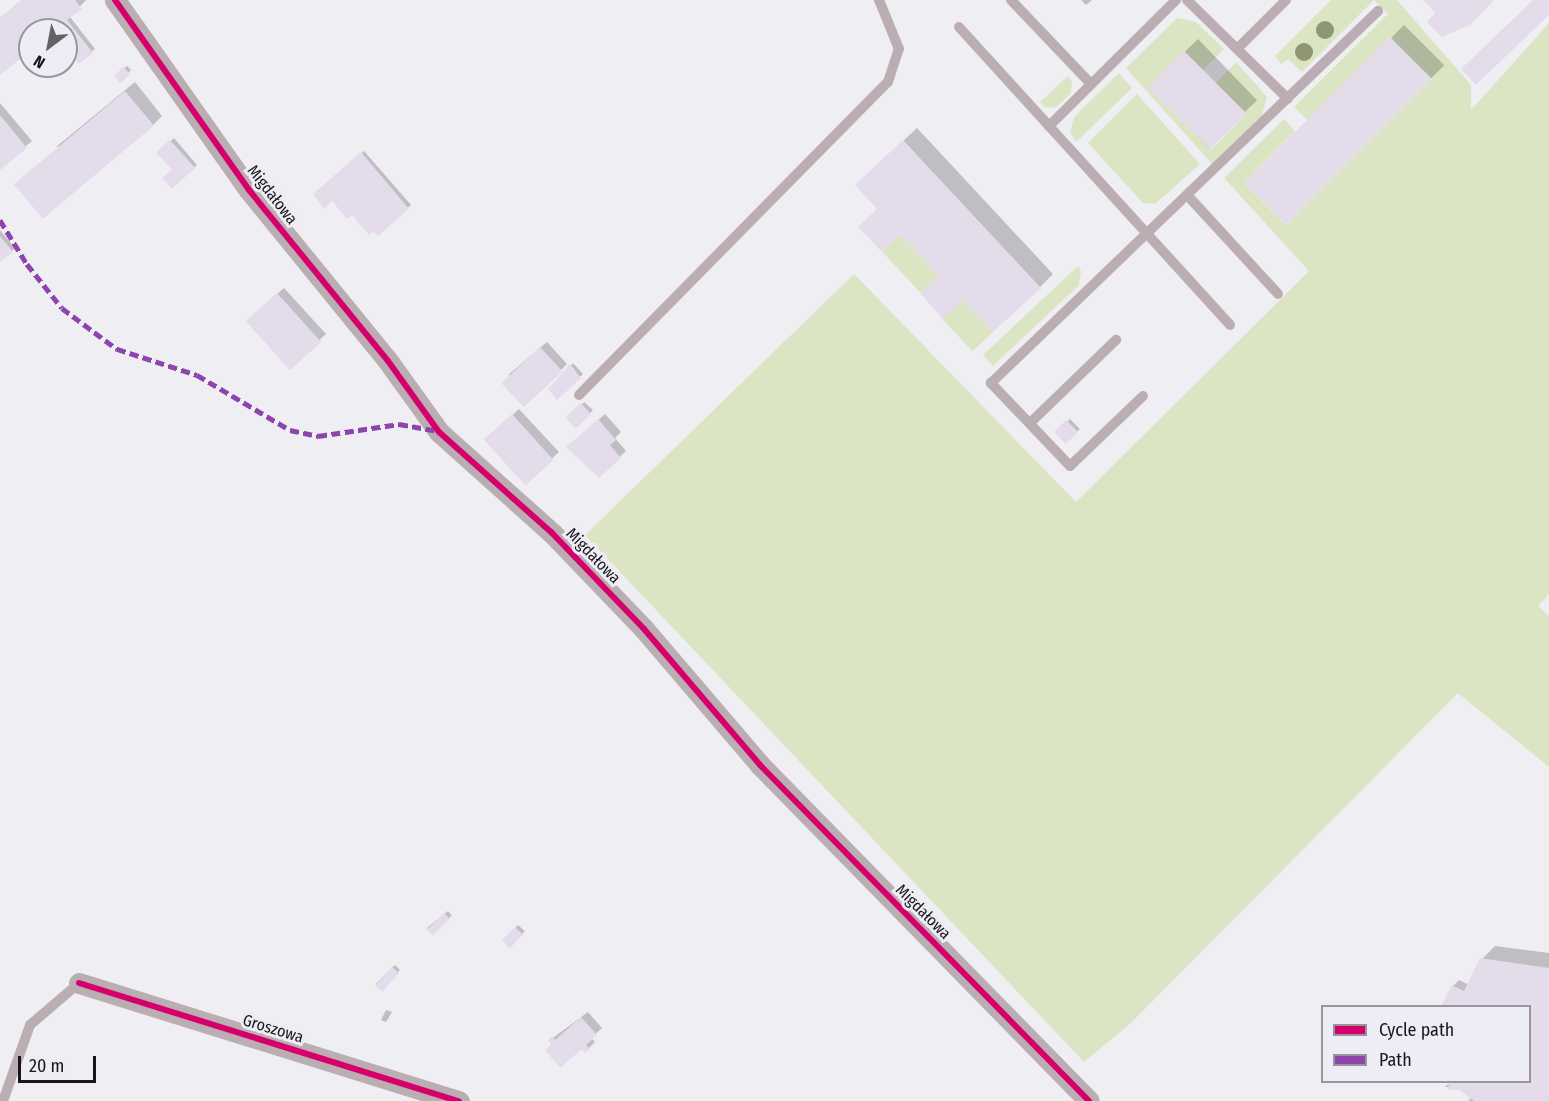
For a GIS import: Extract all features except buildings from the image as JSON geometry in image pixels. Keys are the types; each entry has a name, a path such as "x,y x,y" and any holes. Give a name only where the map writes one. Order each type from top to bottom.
{"street":[{"name":"Migdałowa","path":"114,0 249,190 388,361 439,432 552,533 644,629 760,765 1089,1101"},
{"name":"Groszowa","path":"79,983 459,1101"}],"lane":[{"path":"579,395 888,82 899,49 879,0"},
{"path":"1011,0 1091,84"},
{"path":"1049,126 1176,0"},
{"path":"1187,0 1288,99"},
{"path":"1237,49 1286,0"},
{"path":"1143,396 1070,465 991,383 1149,235 1378,11"},
{"path":"959,27 1230,325"},
{"path":"1188,196 1278,294"},
{"path":"1030,423 1116,340"},
{"name":"Groszowa","path":"3,1101 30,1025 79,983"}],"green space":[{"path":"1331,0 1374,0 1302,72 1288,59 1281,64 1275,56"},
{"path":"1374,0 1397,0 1471,85 1471,110 1549,23 1549,594 1538,606 1549,616 1549,767 1458,693 1131,1023 1084,1062 585,535 854,274 1076,502 1309,271 1224,178 1284,119 1295,131 1244,183 1286,225 1432,79 1390,37 1307,120 1294,107 1388,14"},
{"path":"1177,18 1196,22 1224,49 1203,70 1184,51 1149,88 1211,150 1246,114 1216,83 1236,62 1267,97 1261,118 1213,165 1126,68"},
{"path":"1119,73 1132,88 1076,142 1070,132 1074,117"},
{"path":"1068,76 1072,81 1071,93 1055,108 1044,107 1040,102"},
{"path":"1137,94 1200,164 1155,204 1143,203 1088,143"},
{"path":"900,234 939,276 921,293 882,251"},
{"path":"1078,266 1081,271 1079,285 993,366 983,355"},
{"path":"963,300 993,332 973,351 943,319"}],"marked path":[{"path":"0,220 27,264 62,308 117,349 197,375 290,430 318,436 399,424 438,431"}],"cycle path":[{"path":"115,0 249,190 388,361 439,432 552,533 644,629 760,765 1089,1101"},
{"path":"79,983 459,1101"}]}
